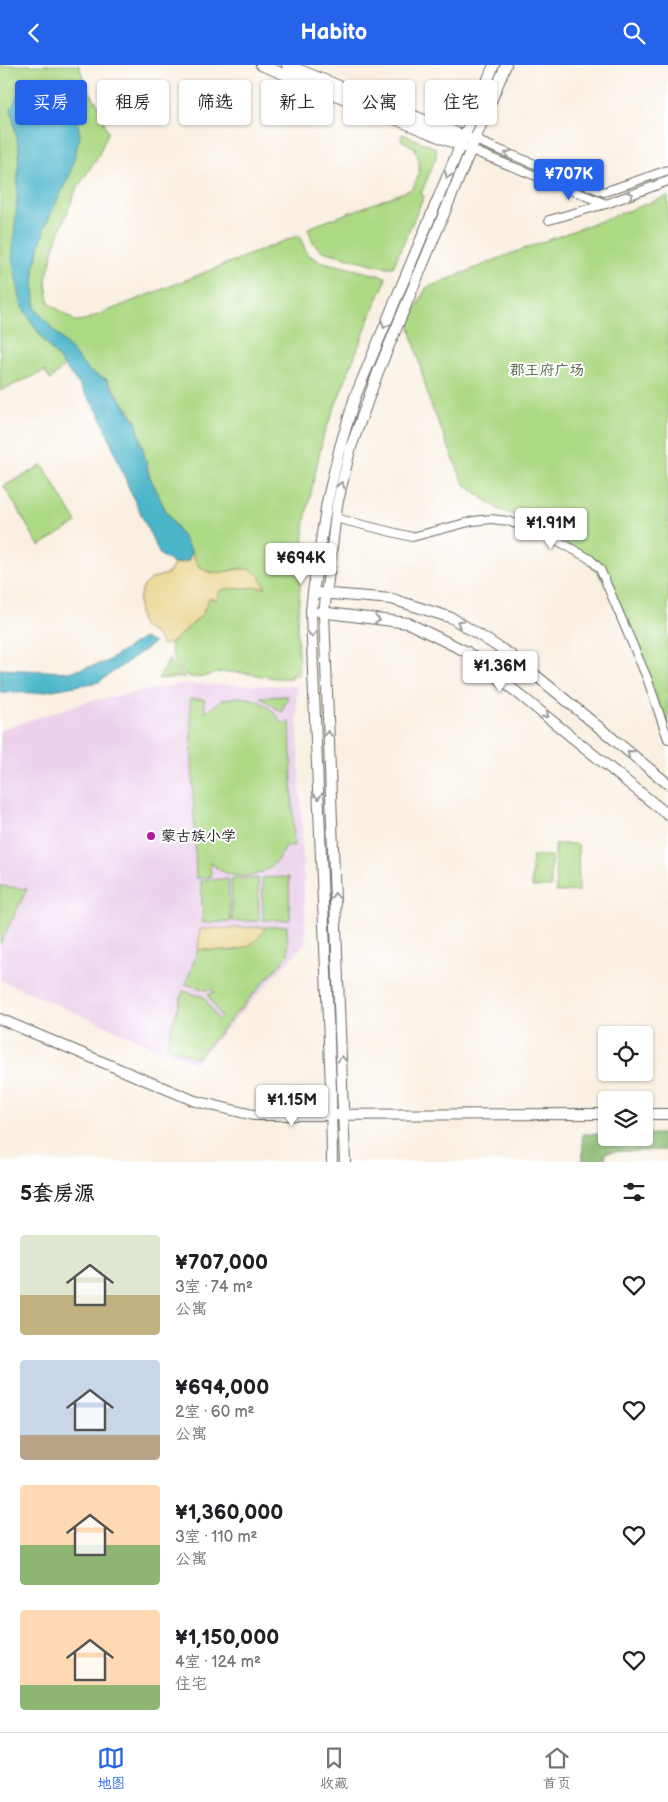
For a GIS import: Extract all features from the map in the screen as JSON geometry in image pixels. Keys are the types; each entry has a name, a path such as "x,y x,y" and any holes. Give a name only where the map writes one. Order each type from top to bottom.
{"street":[{"path":"261,65 604,192 668,170"},
{"path":"287,65 462,141"},
{"path":"332,1162 311,611 313,592 327,502 340,447 356,397 494,65"},
{"path":"345,1162 324,613 335,518 350,449 378,372 506,65"},
{"path":"473,145 606,204"},
{"path":"549,219 606,204 668,181"},
{"path":"335,518 412,537 473,521 491,519 508,521 551,537 590,559 600,569 608,585 647,678 668,739"},
{"path":"313,592 392,599 452,618 511,655 668,784"},
{"path":"311,611 408,623 467,652 668,815"},
{"path":"0,1019 195,1101 253,1115 598,1114"},
{"path":"653,1114 668,1114"}],"shaded area":[{"name":"蒙古族小学","path":"182,684 296,686 306,942 195,1063 0,980 0,730 89,701"}],"green space":[{"path":"0,65 79,65 84,80 15,80 15,113 11,109 19,149 17,202 22,307 42,338 65,366 50,380 45,371 0,391"},
{"path":"87,86 97,104 97,125 105,125 108,133 98,156 76,190 55,244 46,280 49,303 75,321 85,320 299,235 307,254 319,261 386,277 323,437 305,520 297,627 299,675 283,678 226,672 193,677 180,670 175,662 170,643 202,615 209,598 224,589 265,586 241,568 218,573 205,571 196,562 192,552 165,509 149,475 136,421 107,379 90,373 35,308 34,267 45,226 70,174 26,125 87,125"},
{"path":"402,134 436,148 436,157 421,194 424,196 393,267 384,267 322,251 313,243 308,228 412,189 419,169 418,159 415,148 401,140"},
{"name":"郡王府广场","path":"668,196 668,725 613,592 586,559 542,526 498,509 464,484 429,400 409,323 426,288 510,254"},
{"path":"43,465 77,523 39,546 4,486"},
{"path":"169,658 181,675 185,677 158,679"},
{"path":"288,696 282,712 260,697"},
{"path":"238,697 258,701 269,708 282,723 290,722 294,846 286,846 272,866 262,872 252,875 230,875 210,862 211,877 196,878 190,699 204,699 205,713 222,700"},
{"path":"555,844 578,844 579,891 556,892"},
{"path":"532,856 551,856 551,887 532,887"},
{"path":"289,877 290,920 263,920 262,878"},
{"path":"258,878 259,921 232,921 231,879"},
{"path":"228,879 230,922 203,923 201,880"},
{"path":"1,886 27,889 0,944 0,889"},
{"path":"287,926 288,955 197,1058 166,1046 183,991 204,997 218,1020 221,1017 208,995 214,992 212,989 206,990 186,984 198,949 238,950 263,931 265,927"},
{"path":"582,1134 598,1134 598,1146 653,1146 653,1134 668,1134 668,1150 606,1152 605,1162 583,1162"}],"sand":[{"path":"192,552 195,560 203,570 213,573 247,569 254,571 260,577 265,587 225,589 220,591 216,600 209,598 202,615 171,643 161,645 156,636 142,627 139,615 139,602 142,590 150,580 169,573 174,564 188,561"},
{"path":"265,927 253,943 236,950 198,949 200,929"}],"water":[{"path":"15,101 15,125 78,125 80,136 70,174 45,226 34,267 35,308 90,372 106,379 136,421 149,475 165,509 192,552 188,561 174,564 160,555 131,493 99,413 42,338 22,307 12,259 19,149 11,109"},
{"path":"143,638 154,643 99,682 35,693 0,692 0,669 69,672 106,662"}],"place":[{"name":"蒙古族小学","path":"151,836"}]}
